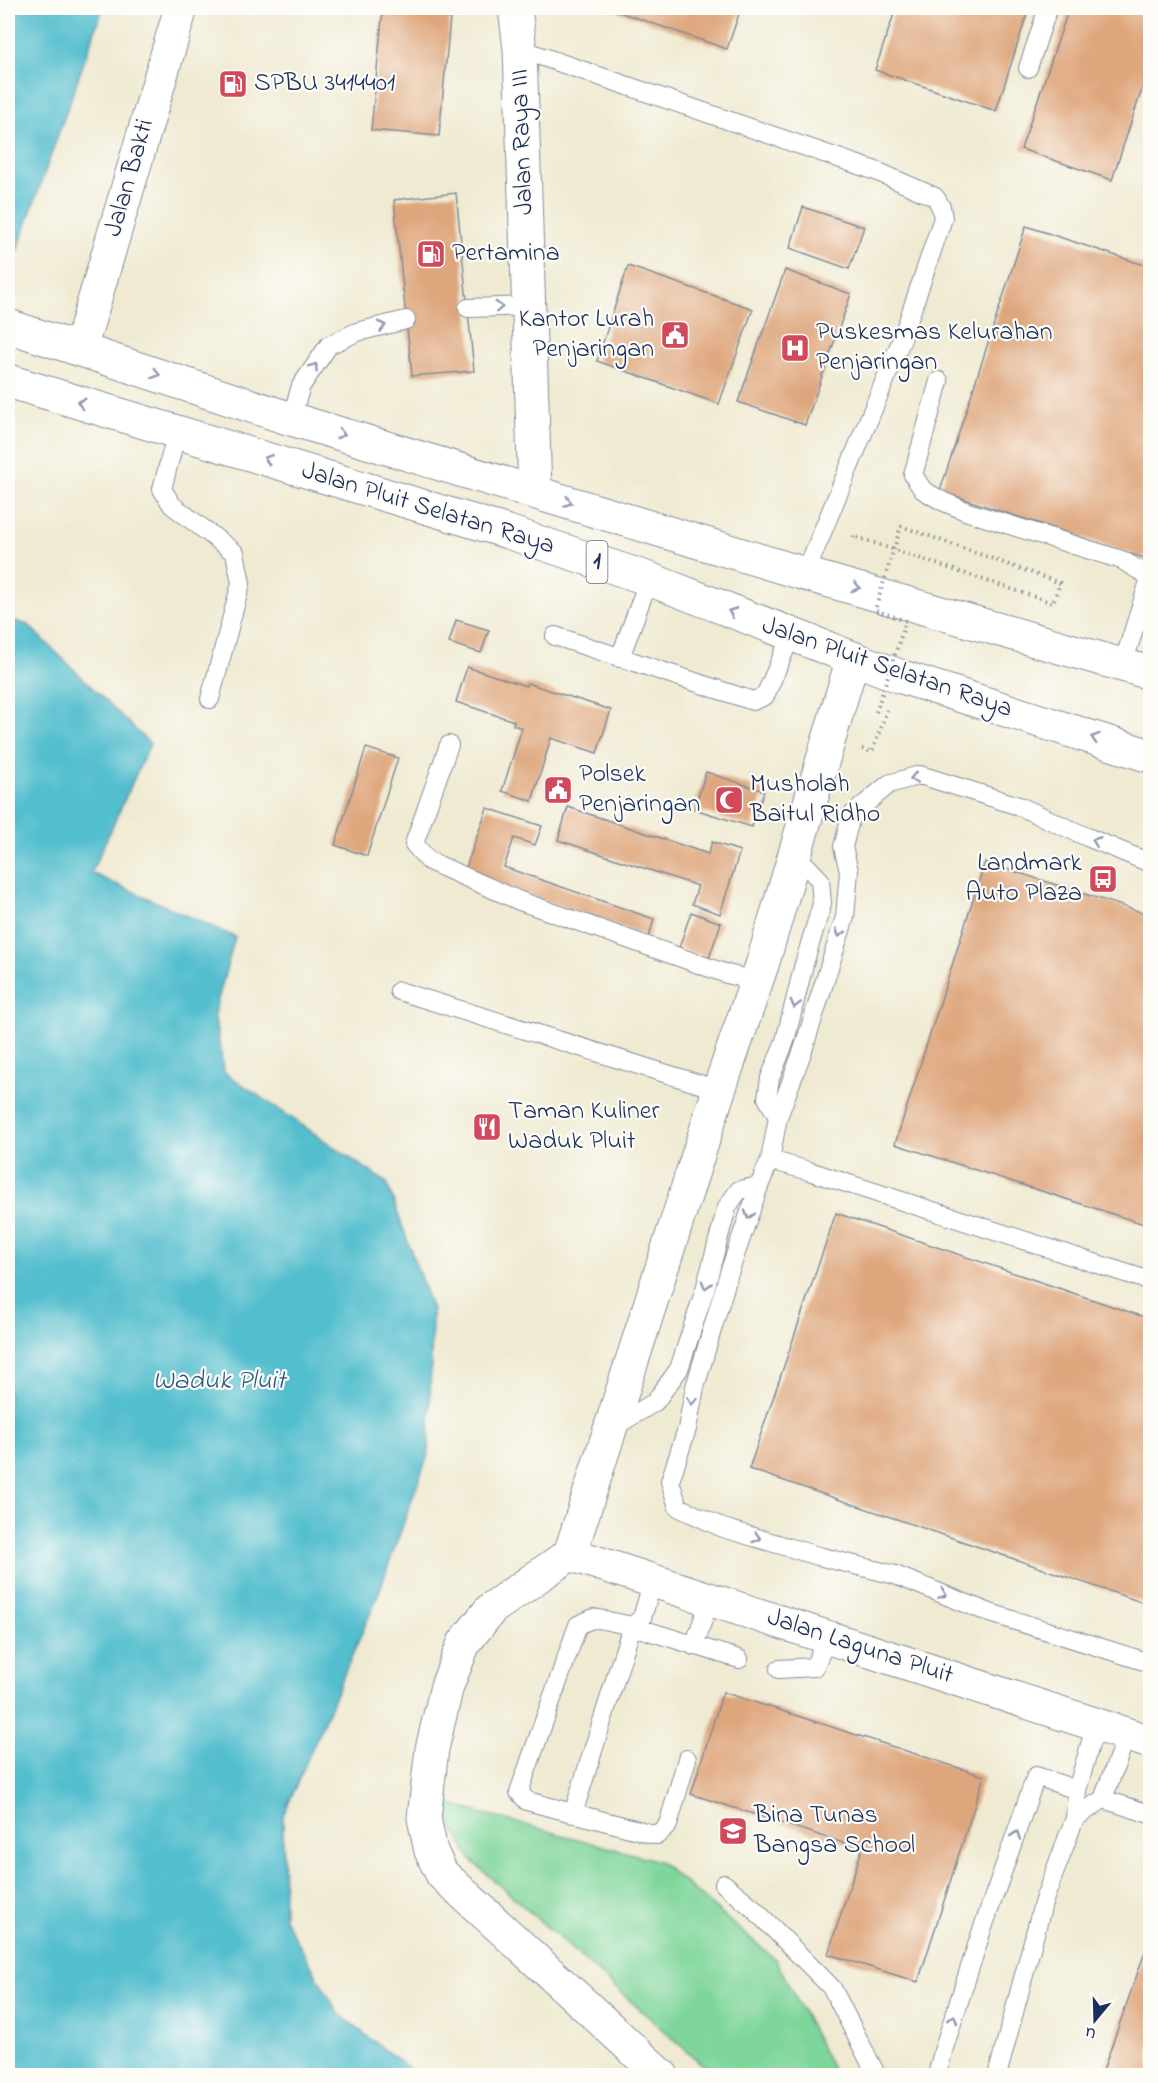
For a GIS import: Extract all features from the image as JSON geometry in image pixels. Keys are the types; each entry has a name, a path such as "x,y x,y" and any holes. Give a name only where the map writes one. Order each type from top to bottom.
{"main road":[{"name":"Jalan Bakti","path":"70,346 181,8"},
{"name":"Jalan Raya III","path":"516,8 520,49 535,492"},
{"name":"Jalan Pluit Selatan Raya","path":"8,326 291,419 806,574 1137,669"},
{"name":"Jalan Pluit Selatan Raya","path":"22,385 508,532 649,579 899,676 1150,756"},
{"path":"662,2076 442,1874 431,1851 424,1818 432,1749 447,1686 464,1643 491,1609 570,1554 756,981 854,658"},
{"name":"Jalan Laguna Pluit","path":"570,1554 1139,1738"}],"lane":[{"path":"1028,68 1048,8"},
{"path":"520,49 876,171 935,197 941,207 943,218 902,339 806,574"},
{"path":"468,308 529,306"},
{"path":"291,419 301,386 329,345 357,332 406,320"},
{"path":"939,381 913,475 923,490 929,495 969,512 1122,560 1150,577 1137,669"},
{"path":"177,432 162,489 172,505 235,553 241,583 210,699"},
{"path":"620,658 649,579"},
{"path":"555,636 753,700 765,696 792,636"},
{"path":"449,745 414,844 429,861 520,901 727,974 756,981"},
{"path":"1150,863 1019,806 920,775 889,784 851,816 843,847 849,871 845,917 803,1050 778,1117 770,1160 729,1274 695,1387 687,1429 670,1481 678,1507 723,1528 818,1556 895,1575 990,1613 1150,1663"},
{"path":"778,1117 767,1098 770,1078 785,1041 822,904 820,880 795,854"},
{"path":"399,990 719,1090"},
{"path":"770,1160 1150,1281"},
{"path":"610,1428 655,1402 679,1369 705,1289 727,1207 739,1190 759,1186"},
{"path":"573,1814 632,1626 642,1618 653,1580"},
{"path":"694,1646 710,1599"},
{"path":"687,1759 668,1825 657,1835 527,1801 519,1792 578,1625 594,1618 632,1626 739,1659"},
{"path":"779,1669 814,1667 828,1638"},
{"path":"997,2076 1044,1900 1075,1818 1077,1790 1096,1724"},
{"path":"1075,1818 1103,1799 1139,1738"},
{"path":"937,2076 981,1932 1036,1776 1077,1790"},
{"path":"1103,1799 1150,1814"},
{"path":"724,1884 753,1908 832,1988 877,2076"}],"path":[{"path":"850,544 854,536 1053,603 1060,583 901,526 875,610 906,621 873,722"},
{"path":"866,741 862,750 872,752 888,706"}],"green space":[{"path":"440,1802 659,1861 776,1960 835,2075 714,2075 470,1859"}],"water":[{"path":"8,8 103,8 8,276"},
{"name":"Waduk Pluit","path":"8,619 28,625 150,744 91,873 235,937 214,1014 224,1072 387,1183 432,1310 429,1452 376,1600 283,1816 284,1918 338,2013 417,2075 8,2075"}],"building":[{"path":"383,8 451,8 439,136 371,130"},
{"path":"608,8 741,8 727,49"},
{"path":"896,8 1029,8 996,111 875,70"},
{"path":"1069,8 1150,8 1150,65 1112,180 1021,149"},
{"name":"Pertamina","path":"456,193 474,371 412,376 394,200"},
{"path":"803,207 864,227 849,269 790,248"},
{"path":"1026,226 1150,267 1150,537 1144,558 940,491"},
{"name":"Kantor Lurah Penjaringan","path":"628,266 753,309 719,404 597,361"},
{"name":"Puskesmas Kelurahan Penjaringan","path":"785,270 851,294 805,425 738,402"},
{"path":"456,620 489,630 481,653 449,643"},
{"path":"467,667 526,686 527,683 611,710 597,753 551,738 532,801 502,791 522,728 513,725 514,721 456,702"},
{"path":"366,748 398,758 367,856 335,845"},
{"name":"Musholah Baitul Ridho","path":"706,772 764,791 752,827 694,809"},
{"path":"568,807 708,854 712,842 740,851 720,914 692,904 698,886 558,840"},
{"path":"487,808 542,826 535,845 514,838 504,867 654,919 649,937 464,873"},
{"path":"985,862 1150,915 1150,1226 895,1144"},
{"path":"691,912 721,923 709,958 679,948"},
{"path":"836,1213 1150,1319 1150,1605 749,1469"},
{"path":"723,1692 984,1776 918,1982 828,1954 862,1849 691,1794"},
{"path":"1150,1938 1150,2076 1101,2076"}],"place":[{"name":"SPBU 3414401","path":"233,84"},
{"name":"Pertamina","path":"431,254"},
{"name":"Kantor Lurah Penjaringan","path":"675,335"},
{"name":"Puskesmas Kelurahan Penjaringan","path":"795,348"},
{"name":"Polsek Penjaringan","path":"558,790"},
{"name":"Musholah Baitul Ridho","path":"729,800"},
{"name":"Landmark Auto Plaza","path":"1103,879"},
{"name":"Taman Kuliner Waduk Pluit","path":"487,1127"},
{"name":"Bina Tunas Bangsa School","path":"733,1831"}]}
